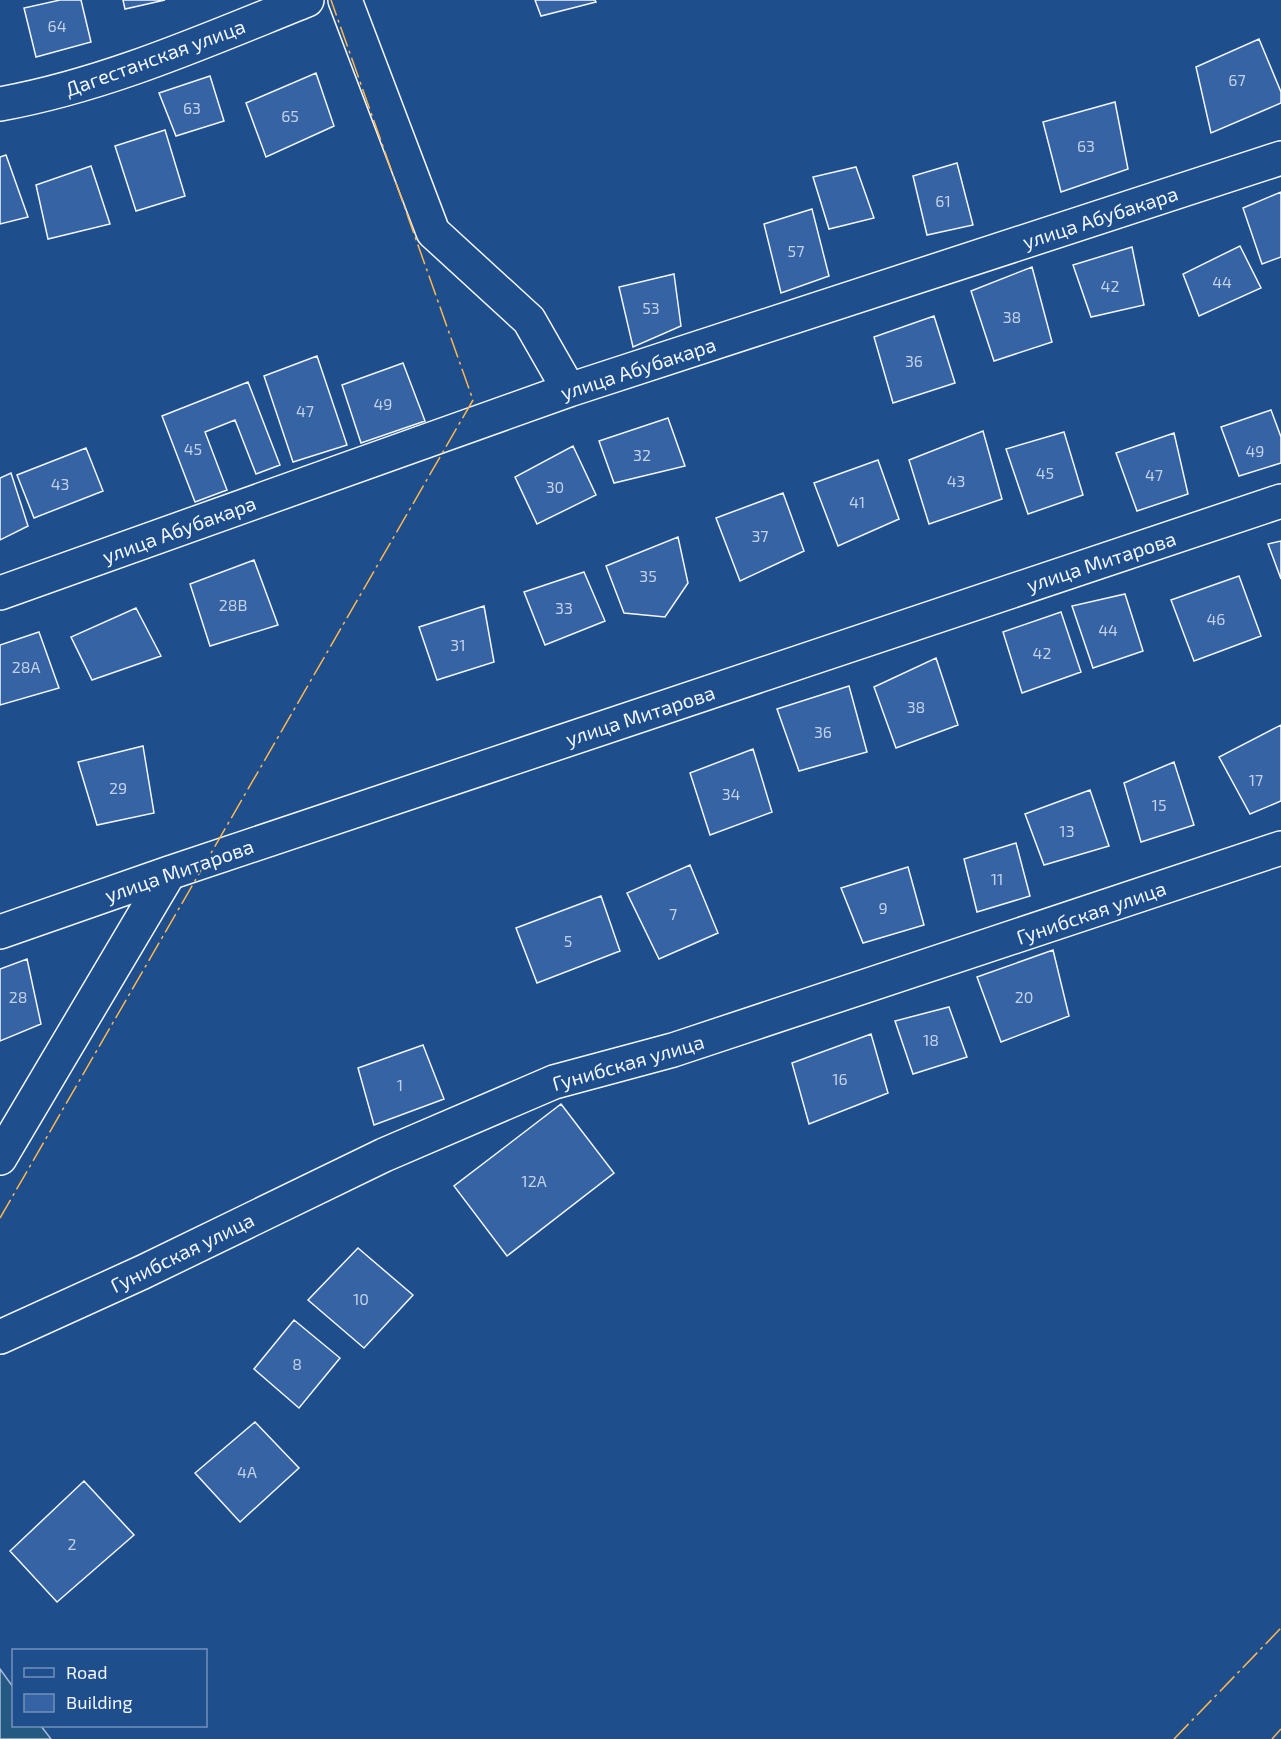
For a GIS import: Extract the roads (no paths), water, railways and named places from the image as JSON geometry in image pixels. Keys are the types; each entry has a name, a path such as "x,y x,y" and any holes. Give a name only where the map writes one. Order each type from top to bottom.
{"street":[{"path":"198,44 260,0"},
{"name":"Дагестанская улица","path":"0,104 45,96 198,44 307,0"},
{"path":"345,0 433,232 529,320 568,390"},
{"name":"улица Абубакара","path":"0,593 568,390 1281,159"},
{"name":"улица Митарова","path":"0,932 169,873 1281,501"},
{"name":"Гунибская улица","path":"0,1337 143,1272 384,1155 554,1082 673,1050 1281,848"},
{"path":"0,1158 169,873"}]}
